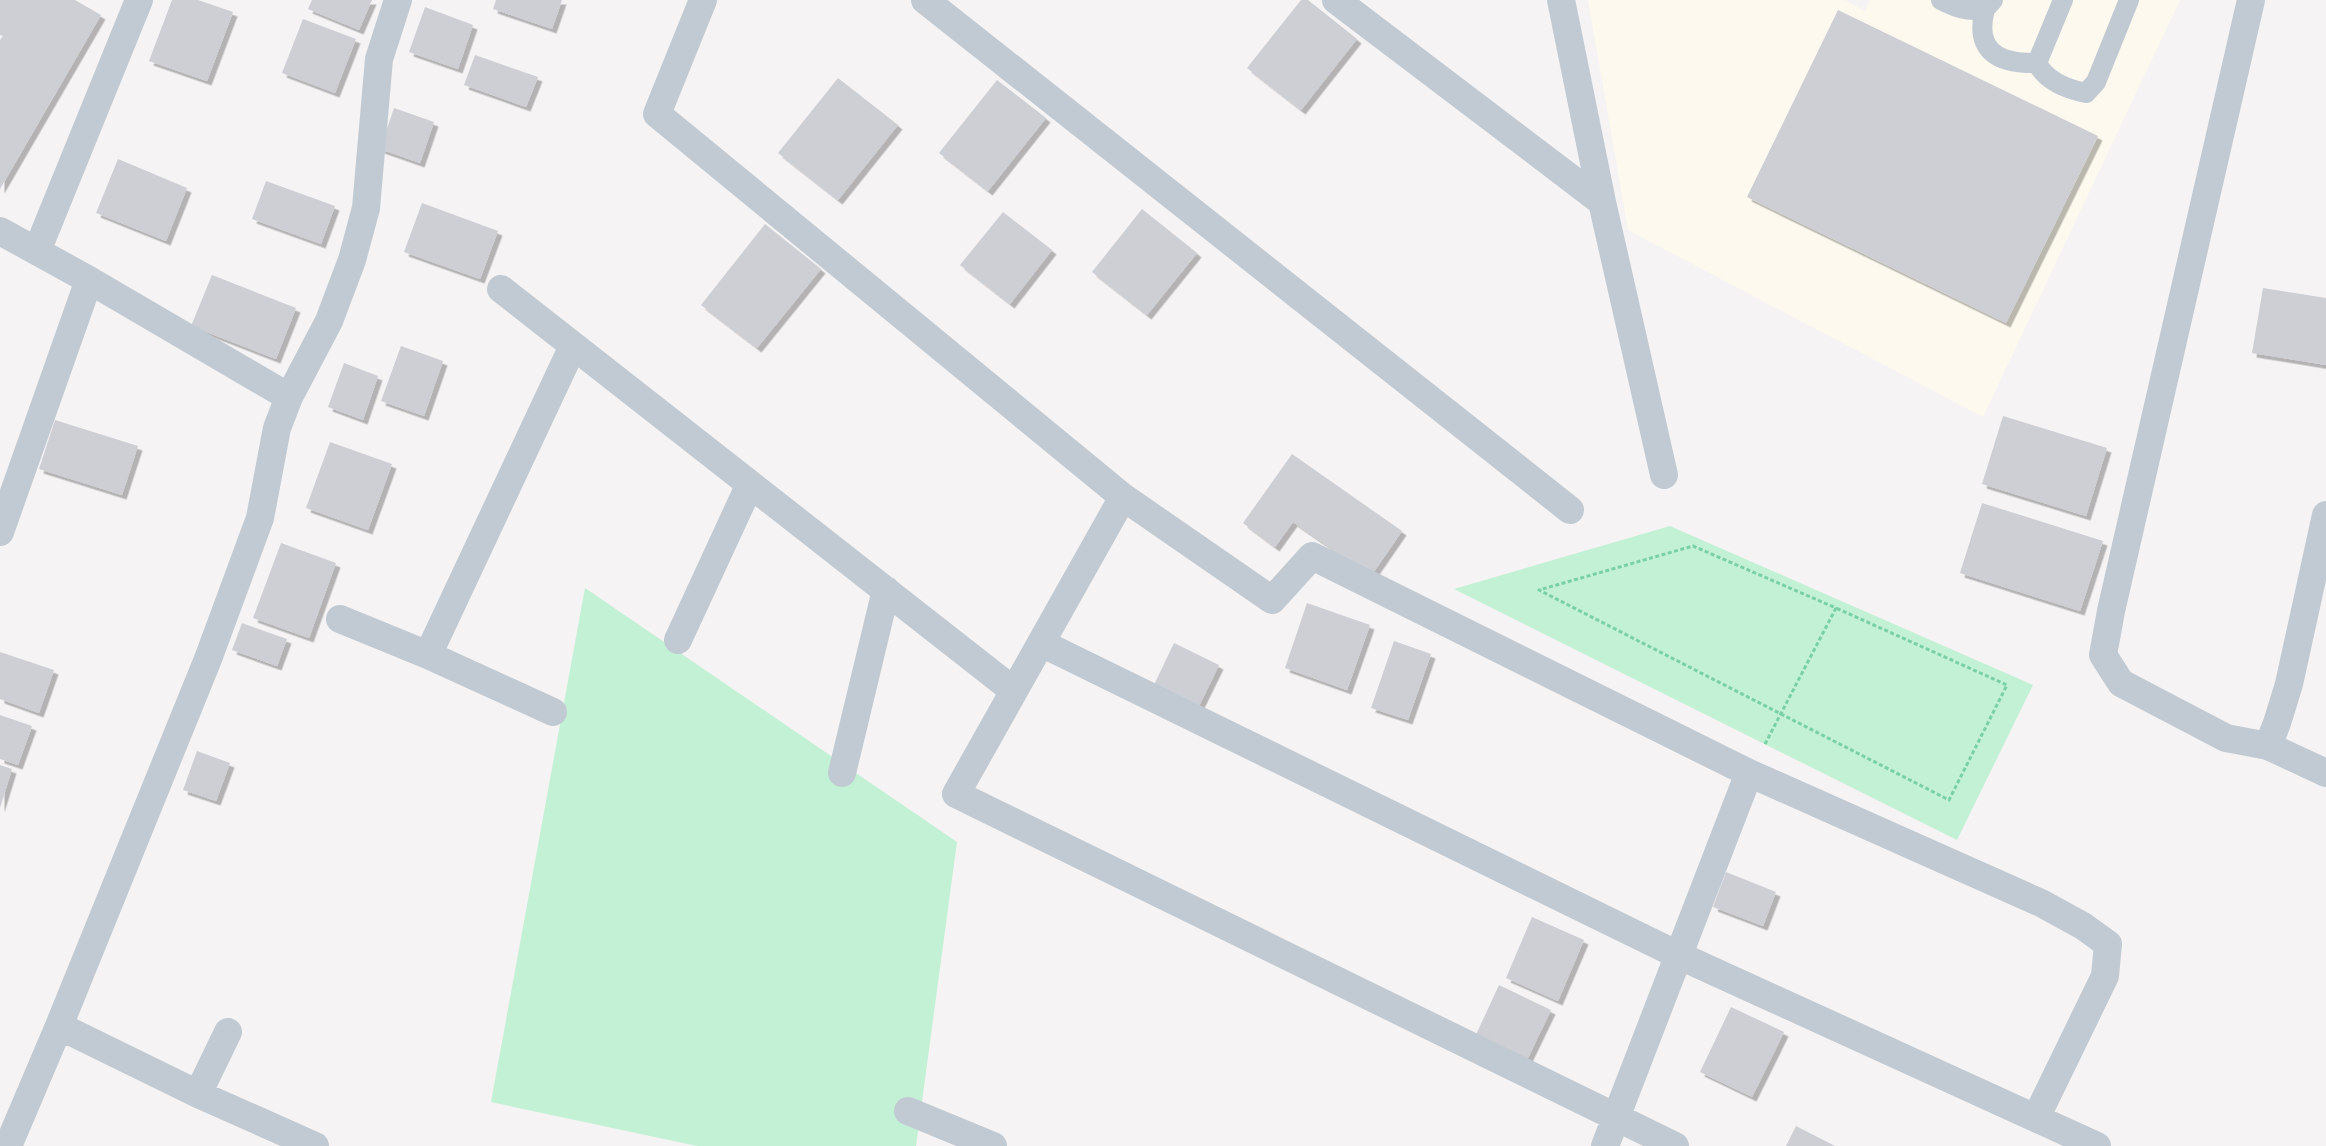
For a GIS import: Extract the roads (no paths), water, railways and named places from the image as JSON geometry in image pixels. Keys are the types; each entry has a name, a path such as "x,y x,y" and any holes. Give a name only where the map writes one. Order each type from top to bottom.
{"street":[{"path":"37,251 139,0"},
{"path":"8,1146 59,1026 208,659 260,518 277,428 289,397 329,321 352,260 366,208 379,59 398,0"},
{"path":"703,0 657,114 1123,497 1272,600 1312,556 1750,773 2041,903 2083,926 2108,944 2105,976 2036,1118"},
{"path":"925,0 1570,510"},
{"path":"1336,0 1602,202"},
{"path":"1561,0 1602,202 1664,476"},
{"path":"2251,0 2113,601 2103,655 2121,682 2226,738 2268,746 2326,773"},
{"path":"0,231 89,280 289,397"},
{"path":"0,532 89,280"},
{"path":"500,289 1014,690"},
{"path":"428,655 573,346"},
{"path":"678,640 750,484"},
{"path":"1123,497 956,794 1675,1146"},
{"path":"2268,746 2277,723 2288,684 2326,515"},
{"path":"842,773 886,590"},
{"path":"340,619 428,655 553,712"},
{"path":"1041,644 1680,956 2097,1146"},
{"path":"1605,1146 1750,773"},
{"path":"59,1026 198,1094 316,1146"},
{"path":"198,1094 228,1032"},
{"path":"908,1111 993,1146"}],"lane":[{"path":"1941,0 1960,9 1973,11 1989,5"},
{"path":"2063,0 2037,64 2043,76 2073,90 2086,93 2096,82 2129,0"},
{"path":"1989,5 1980,27 1991,52 2004,60 2019,64 2037,64"}]}
